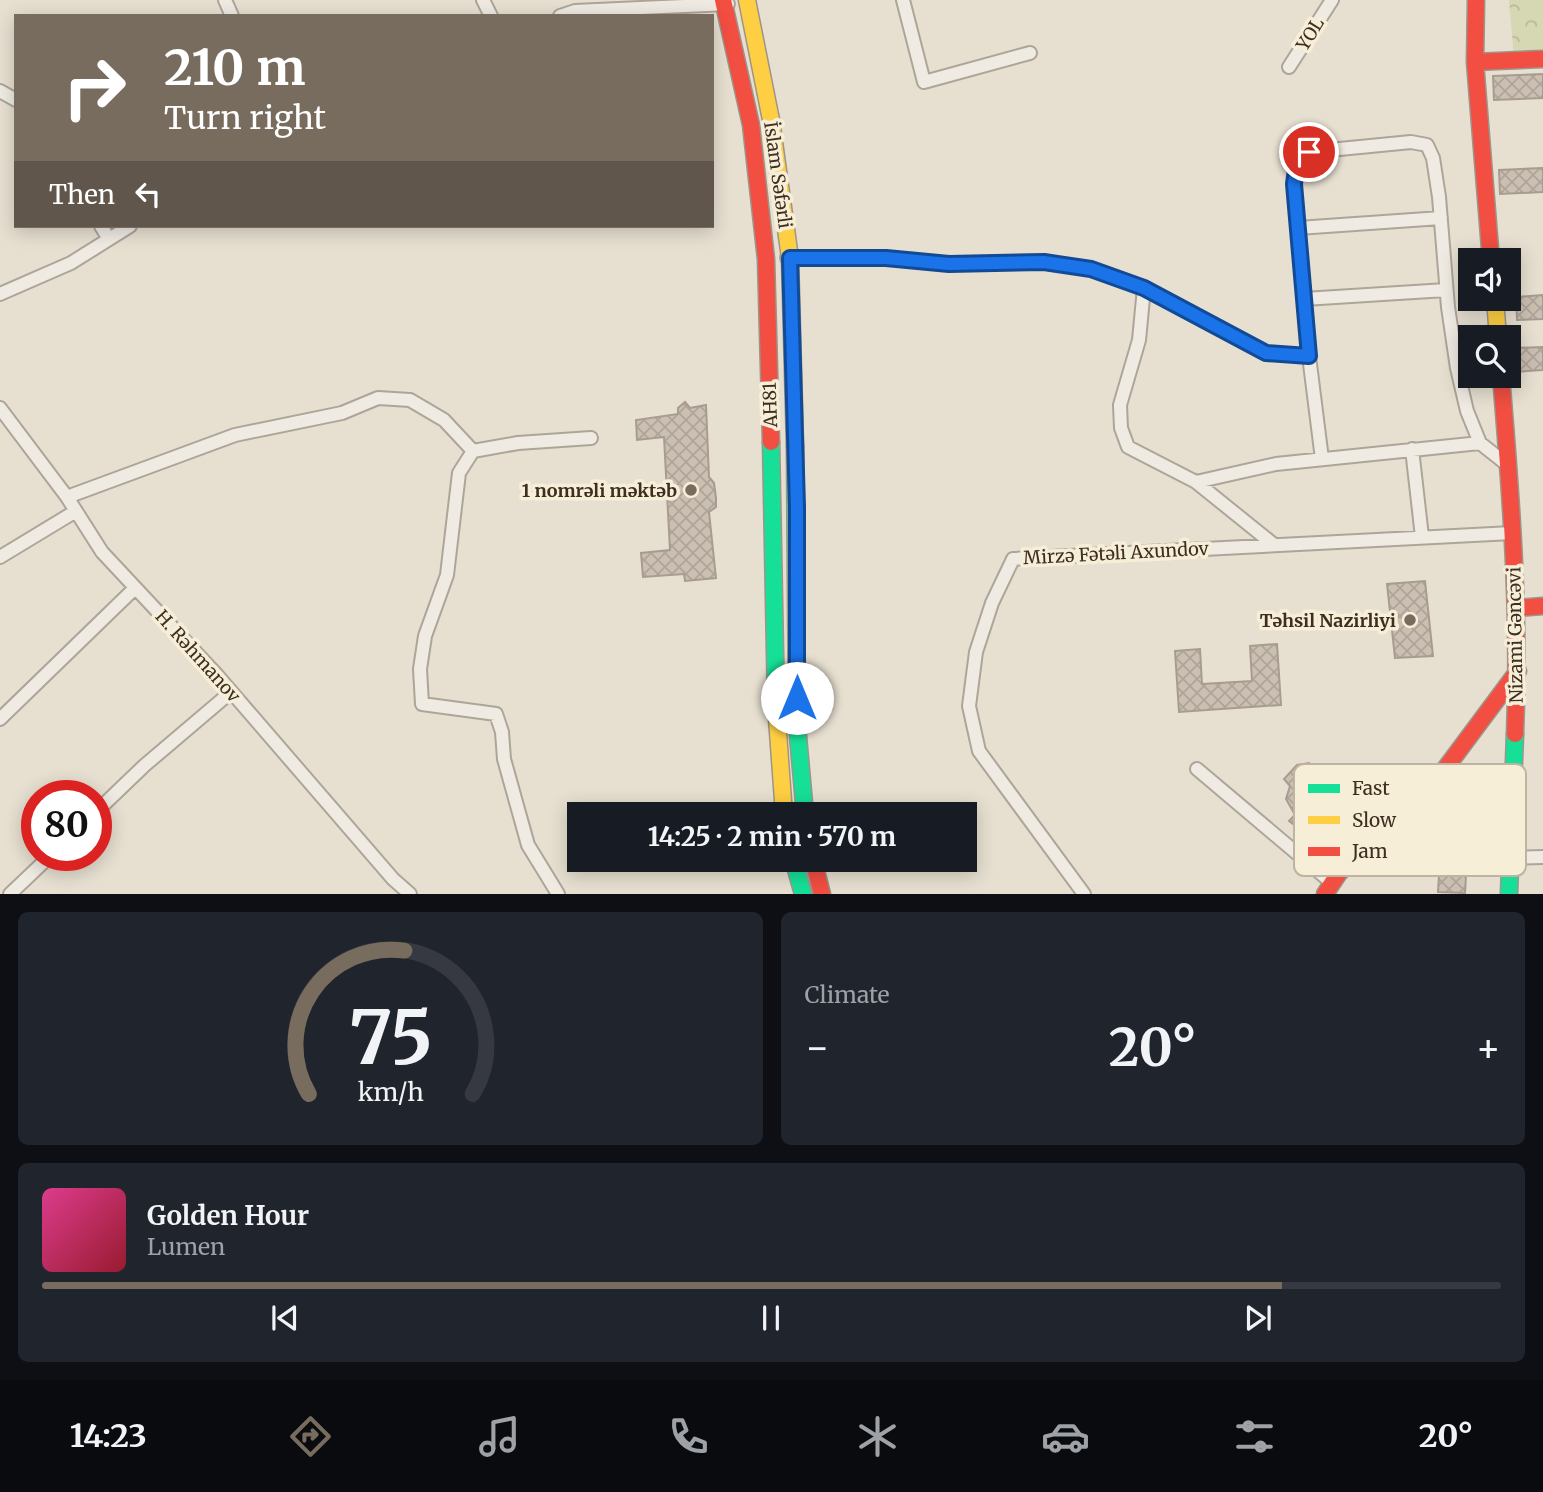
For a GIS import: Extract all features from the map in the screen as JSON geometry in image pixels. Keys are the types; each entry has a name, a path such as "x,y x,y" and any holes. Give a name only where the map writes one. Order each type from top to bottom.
{"main road":[{"path":"1476,0 1475,62 1490,248"},
{"name":"İslam Səfərli","path":"750,1 771,120 790,258 797,507 797,725 803,802"},
{"name":"AH81","path":"723,2 751,125 766,259 776,730 783,802"},
{"path":"1475,62 1543,59"},
{"name":"Nizami Gəncəvi","path":"1502,388 1516,608 1518,671 1514,764"},
{"path":"1516,608 1543,606"},
{"path":"1449,764 1518,671"},
{"path":"797,872 803,894"},
{"path":"815,872 819,893"},
{"name":"Nizami Gəncəvi","path":"1509,894 1510,876"}],"street":[{"path":"902,0 924,82 1030,53"},
{"name":"YOL","path":"1289,68 1332,0"},
{"path":"566,14 575,11 750,1"},
{"path":"1322,459 1309,356 1294,184 1297,164 1302,156 1309,152 1412,142 1427,145 1433,158 1446,290 1457,368 1467,411 1480,443 1509,466"},
{"path":"1298,228 1441,218"},
{"path":"102,228 110,239"},
{"path":"0,294 71,263 127,228"},
{"path":"766,259 886,258 949,264 1044,262 1091,269 1144,288 1266,353 1309,356"},
{"path":"1144,288 1139,340 1120,405 1122,428 1128,447 1196,482 1273,544"},
{"path":"1304,299 1446,290"},
{"path":"66,497 236,435 342,413 378,398 410,400 444,420 473,451"},
{"name":"H. Rəhmanov","path":"0,408 76,511 102,552 231,692 393,879 410,894"},
{"path":"558,894 528,845 504,759 502,732 496,714 422,705 420,669 425,636 447,575 459,473 473,451 518,443 592,438"},
{"path":"1196,482 1276,464 1480,443"},
{"path":"1412,449 1422,537"},
{"path":"0,558 76,511"},
{"name":"Mirzə Fətəli Axundov","path":"1084,894 979,751 969,706 976,652 992,603 1013,559 1512,533"},
{"path":"0,719 135,588"},
{"path":"112,797 231,692"},
{"path":"1197,769 1294,856"},
{"path":"10,894 34,871"},
{"path":"1316,876 1329,888"}],"green space":[{"path":"1509,0 1543,0 1543,54 1514,57"}],"building":[{"path":"1543,74 1543,98 1494,100 1493,76"},
{"path":"1543,168 1543,192 1500,194 1499,170"},
{"path":"1543,295 1543,319 1517,320 1517,311 1521,311 1521,297"},
{"path":"1543,347 1543,370 1521,372 1521,348"},
{"name":"1 nomrəli məktəb","path":"685,402 690,408 706,405 709,477 714,483 716,498 716,507 709,512 716,578 685,581 684,574 643,577 641,553 670,550 664,437 637,440 636,420 678,414 678,408"},
{"name":"Təhsil Nazirliyi","path":"1425,581 1433,656 1395,658 1387,584"},
{"path":"1277,644 1281,705 1179,712 1175,651 1200,649 1202,684 1252,681 1250,646"},
{"path":"1294,768 1294,813 1286,799 1290,786 1284,779"},
{"path":"1439,876 1466,876 1465,893 1438,892"}],"traffic: fast":[{"path":"771,442 776,705"},
{"path":"795,446 797,725 804,802"},
{"path":"1514,764 1515,734"},
{"path":"797,872 803,894"},
{"path":"1509,894 1510,876"}],"traffic: slow":[{"path":"747,0 771,120 790,258 795,446"},
{"path":"1496,311 1497,325"},
{"path":"776,705 783,802"}],"traffic: jam":[{"path":"723,0 751,125 766,259 771,442"},
{"path":"1476,0 1475,62 1490,248"},
{"path":"1475,62 1543,59"},
{"path":"1502,388 1515,599 1515,734"},
{"path":"1516,608 1543,606"},
{"path":"1449,764 1518,671"},
{"path":"816,872 822,894"},
{"path":"1325,894 1337,876"}],"place":[{"name":"1 nomrəli məktəb","path":"691,490"},
{"name":"Təhsil Nazirliyi","path":"1410,620"}],"route":[{"path":"797,698 797,507 790,258 886,258 949,264 1044,262 1091,269 1144,288 1266,353 1309,356 1294,184 1297,164 1302,156 1309,152"}]}
